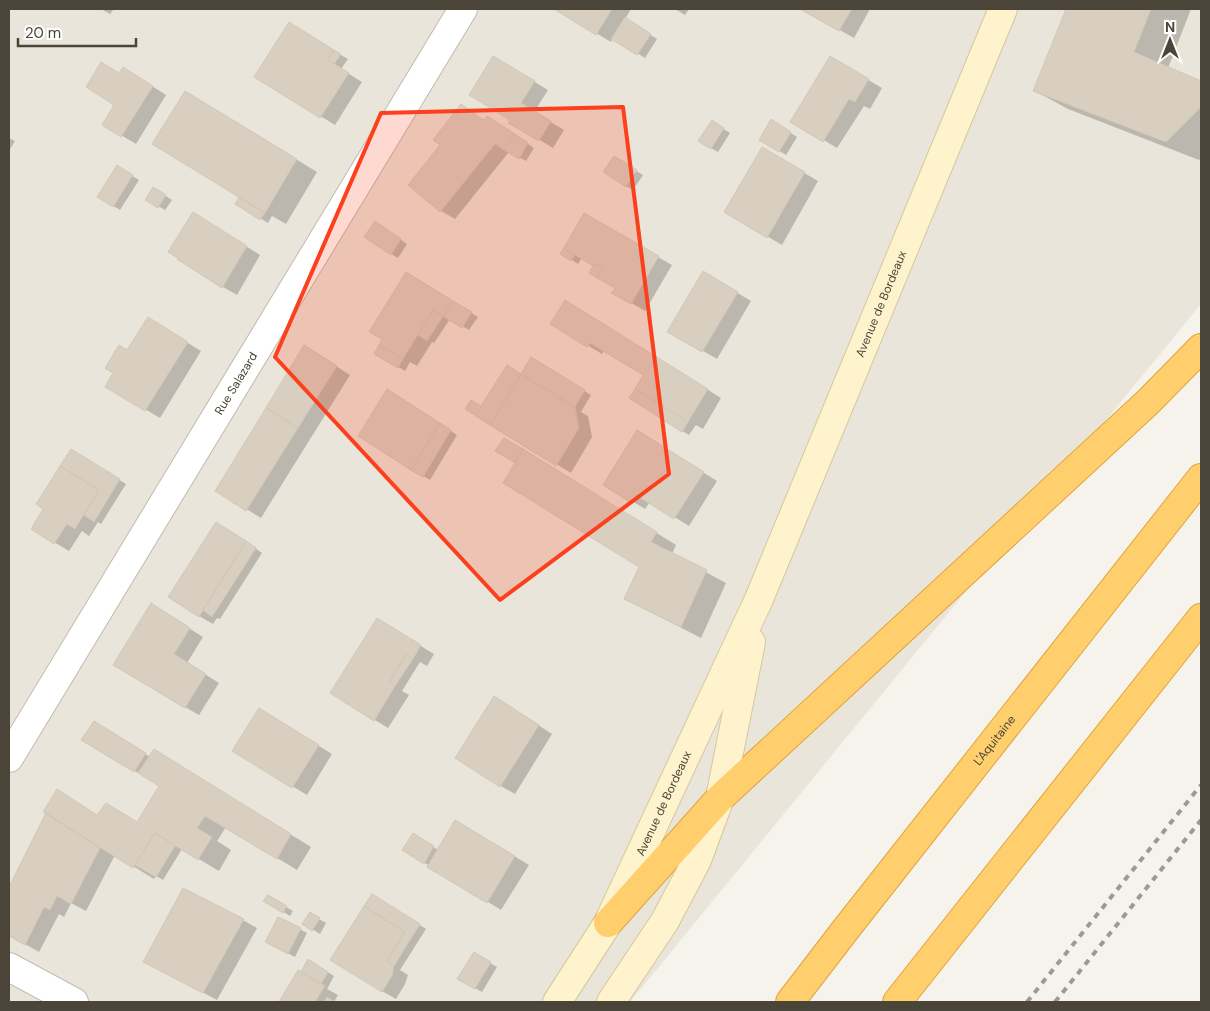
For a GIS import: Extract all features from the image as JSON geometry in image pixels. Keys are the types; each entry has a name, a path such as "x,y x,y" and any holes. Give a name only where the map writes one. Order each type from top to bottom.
{"highway":[{"path":"608,923 720,798 1148,402 1201,348"},
{"name":"L'Aquitaine","path":"790,1002 1201,478"},
{"path":"897,1002 1201,618"}],"main road":[{"name":"Avenue de Bordeaux","path":"557,1002 608,923 759,599 1004,9"},
{"name":"Avenue de Bordeaux","path":"611,1002 665,921 697,860 720,798 759,599"}],"street":[{"name":"Rue Salazard","path":"9,758 463,9"},
{"path":"9,967 74,1002"}],"highlighted area":[{"path":"623,107 669,474 500,600 275,357 381,113"}],"shaded area":[{"path":"9,9 1201,9 1201,304 630,1002 9,1002"}],"building":[{"path":"554,9 612,9 596,35"},
{"path":"800,9 852,9 839,31"},
{"path":"1066,9 1151,9 1134,52 1201,81 1201,107 1166,142 1033,91"},
{"path":"625,17 651,34 637,55 611,39"},
{"path":"289,22 334,50 328,60 349,73 320,118 254,77"},
{"path":"334,50 341,54 334,64 328,60"},
{"path":"493,56 535,81 521,103 551,121 539,141 508,123 510,120 469,95"},
{"path":"830,56 869,79 855,102 849,99 823,142 790,122"},
{"path":"101,62 119,73 123,67 153,86 121,137 102,125 114,105 86,87"},
{"path":"185,91 297,159 265,213 152,144"},
{"path":"461,104 483,120 487,116 515,134 504,150 495,144 440,212 408,185 440,145 433,140"},
{"path":"771,119 791,132 779,152 759,140"},
{"path":"712,120 724,128 711,149 698,141"},
{"path":"515,134 528,143 519,159 504,150"},
{"path":"762,147 805,172 767,238 724,212"},
{"path":"614,156 637,170 626,187 603,172"},
{"path":"117,165 133,175 113,207 97,197"},
{"path":"153,187 166,195 158,208 145,200"},
{"path":"239,197 265,213 260,220 235,204"},
{"path":"193,212 247,246 222,288 168,252"},
{"path":"584,213 659,256 631,304 611,293 615,288 597,278 603,267 598,264 593,266 564,248"},
{"path":"375,221 401,239 391,255 364,237"},
{"path":"564,248 575,255 571,261 560,254"},
{"path":"598,264 603,267 597,278 589,273 593,266"},
{"path":"703,271 738,292 702,352 667,332"},
{"path":"406,272 453,301 443,316 433,310 403,359 379,345 382,339 369,332"},
{"path":"565,300 708,389 688,422 635,389 643,375 590,343 587,347 550,324"},
{"path":"453,301 472,312 462,328 443,316"},
{"path":"433,310 443,316 427,341 418,335"},
{"path":"148,317 188,342 145,411 105,387 113,373 105,368 119,345 127,350"},
{"path":"304,345 337,366 298,428 266,408"},
{"path":"379,345 403,359 398,368 374,354"},
{"path":"531,357 585,390 575,407 521,374"},
{"path":"507,365 521,374 490,425 465,409 471,400 481,406"},
{"path":"521,374 575,407 579,428 556,466 490,425"},
{"path":"387,389 440,423 411,470 358,436"},
{"path":"635,389 688,422 682,432 629,398"},
{"path":"266,408 298,428 246,511 215,491"},
{"path":"440,423 451,430 423,477 411,470"},
{"path":"637,430 704,472 674,519 636,495 631,503 603,485"},
{"path":"504,438 523,449 515,463 495,451"},
{"path":"71,449 120,479 94,522 84,515 99,490 60,466"},
{"path":"523,449 657,532 651,542 707,570 681,627 624,599 639,567 503,483"},
{"path":"60,466 99,490 75,529 67,524 54,544 31,529 43,509 36,504"},
{"path":"216,522 246,541 199,617 168,597"},
{"path":"246,541 256,548 212,617 203,610"},
{"path":"151,603 190,628 174,654 206,674 185,708 113,665"},
{"path":"377,618 421,645 413,659 406,655 389,682 395,686 374,721 330,693"},
{"path":"406,655 413,659 395,686 389,682"},
{"path":"494,696 539,725 500,787 455,758"},
{"path":"259,708 319,745 292,788 232,751"},
{"path":"94,721 146,753 134,772 81,740"},
{"path":"154,749 291,834 277,859 205,816 197,828 212,837 198,860 155,833 133,868 43,812 57,789 97,815 106,803 137,822 159,786 138,773"},
{"path":"46,813 100,848 71,904 57,896 50,910 44,907 25,945 9,936 9,887"},
{"path":"455,820 515,856 487,903 427,867"},
{"path":"155,833 175,846 156,877 135,865"},
{"path":"413,833 434,846 424,864 402,850"},
{"path":"183,888 244,919 203,993 143,962"},
{"path":"372,894 420,924 394,966 387,961 405,932 364,906"},
{"path":"268,895 287,906 283,913 263,901"},
{"path":"364,906 405,932 387,961 394,966 392,976 382,992 330,960"},
{"path":"310,912 320,918 312,931 302,924"},
{"path":"278,917 301,928 288,954 265,942"},
{"path":"474,952 491,962 475,989 457,979"},
{"path":"308,959 328,972 321,984 301,972"},
{"path":"298,970 325,986 315,1002 279,1002"},
{"path":"327,997 336,1002 324,1002"}],"railway":[{"path":"1027,1002 1201,785"},
{"path":"1055,1002 1201,820"}]}
